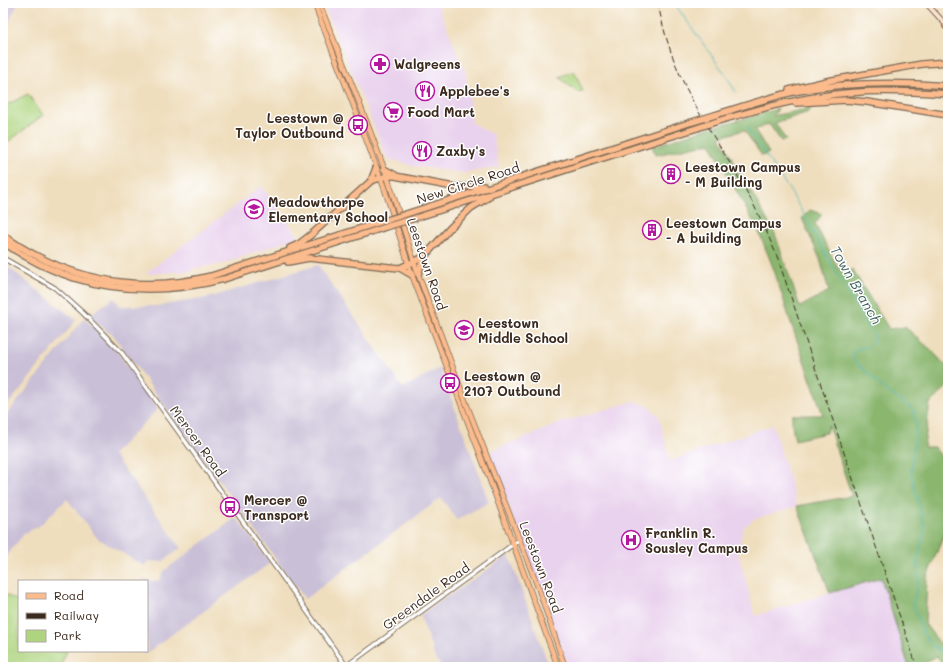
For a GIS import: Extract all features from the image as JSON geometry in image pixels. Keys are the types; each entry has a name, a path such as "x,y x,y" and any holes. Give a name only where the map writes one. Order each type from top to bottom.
{"highway":[{"path":"772,97 785,91 827,81 922,64 948,61"},
{"name":"New Circle Road","path":"408,217 494,186 772,97 811,89 858,84 900,83 948,86"},
{"name":"New Circle Road","path":"3,235 32,254 63,268 101,279 129,283 159,284 187,281 260,264 388,223 504,190 718,121 784,102 869,91 948,94"},
{"path":"784,102 861,101 882,103 948,115"},
{"path":"371,181 376,168"},
{"path":"384,169 399,177"},
{"path":"260,264 307,238 371,181 380,178 387,176 399,177 454,187 475,188 494,186"},
{"path":"260,264 309,258 400,268 415,275 424,257 471,208 504,190"},
{"name":"New Circle Road","path":"3,242 26,257 56,272 85,282 119,288 157,290 190,286 224,279 260,264"},
{"path":"400,268 424,257"}],"main road":[{"name":"Leestown Road","path":"314,3 491,474 539,590 565,667"},
{"name":"Leestown Road","path":"319,3 387,176 411,263"},
{"path":"926,3 947,27"},
{"name":"Leestown Road","path":"491,474 514,545 558,667"}],"street":[{"name":"Mercer Road","path":"3,258 55,288 83,313 122,353 347,667"},
{"name":"Greendale Road","path":"347,667 519,540"}],"shaded area":[{"path":"3,3 18,3 3,35"},
{"path":"323,3 437,3 466,74 472,123 493,135 499,167 464,173 413,166 387,158"},
{"name":"Meadowthorpe Elementary School","path":"261,186 298,236 222,264 192,269 192,271 145,274"},
{"path":"3,263 76,320 3,411"},
{"path":"318,265 403,388 440,368 489,502 457,520 441,498 305,599 111,332 109,333 89,315 114,298 120,306 156,306 207,298"},
{"path":"84,318 111,343 158,409 113,454 181,548 162,562 149,561 144,566 97,538 67,499 40,525 24,534 3,560 3,419"},
{"name":"Franklin R. Sousley Campus","path":"634,401 647,406 659,416 670,461 773,425 797,506 754,519 743,528 738,552 755,616 881,577 909,667 568,667 489,452 563,422"},
{"path":"234,519 238,520 270,563 148,652 148,580 143,580 144,579 153,581 160,580 164,571"},
{"path":"509,555 547,661 531,667 440,667 438,661 436,661 420,615"}],"green space":[{"path":"574,71 583,91 577,92 559,77"},
{"path":"28,94 43,115 3,146 3,105 4,106"},
{"path":"811,108 809,112 775,123 786,140 781,141 769,124 755,130 769,153 762,156 744,130 720,137 775,234 800,307 829,291 820,259 802,218 810,210 822,214 815,224 837,266 845,274 852,269 889,329 905,327 930,349 948,368 948,386 930,403 924,447 934,447 948,465 948,525 927,577 925,624 948,654 948,667 944,667 937,656 924,663 925,667 909,667 881,578 830,593 797,506 852,496 828,425 826,433 795,440 792,426 792,415 823,415 774,270 759,232 710,143 656,155 652,147 705,129 778,109 773,116"},
{"path":"3,594 18,601 18,652 67,652 60,667 3,667"}],"waterway":[{"name":"Town Branch","path":"674,3 736,92"},
{"name":"Town Branch","path":"746,126 792,194 846,290 875,337 873,343 866,347 856,349 852,358 884,389 913,410 915,415 916,427 911,473 925,528 917,562 919,576 913,605 924,635 933,646 941,651 948,659"}],"railway":[{"path":"658,3 669,46 686,88 749,196 778,259 917,667"}],"place":[{"name":"Walgreens","path":"380,64"},
{"name":"Applebee's","path":"425,91"},
{"name":"Food Mart","path":"393,112"},
{"name":"Leestown @ Taylor Outbound","path":"358,125"},
{"name":"Zaxby's","path":"422,151"},
{"name":"Leestown Campus - M Building","path":"671,174"},
{"name":"Meadowthorpe Elementary School","path":"254,209"},
{"name":"Leestown Campus - A building","path":"652,230"},
{"name":"Leestown Middle School","path":"464,330"},
{"name":"Leestown @ 2107 Outbound","path":"450,383"},
{"name":"Mercer @ Transport","path":"230,507"},
{"name":"Franklin R. Sousley Campus","path":"631,540"}]}
